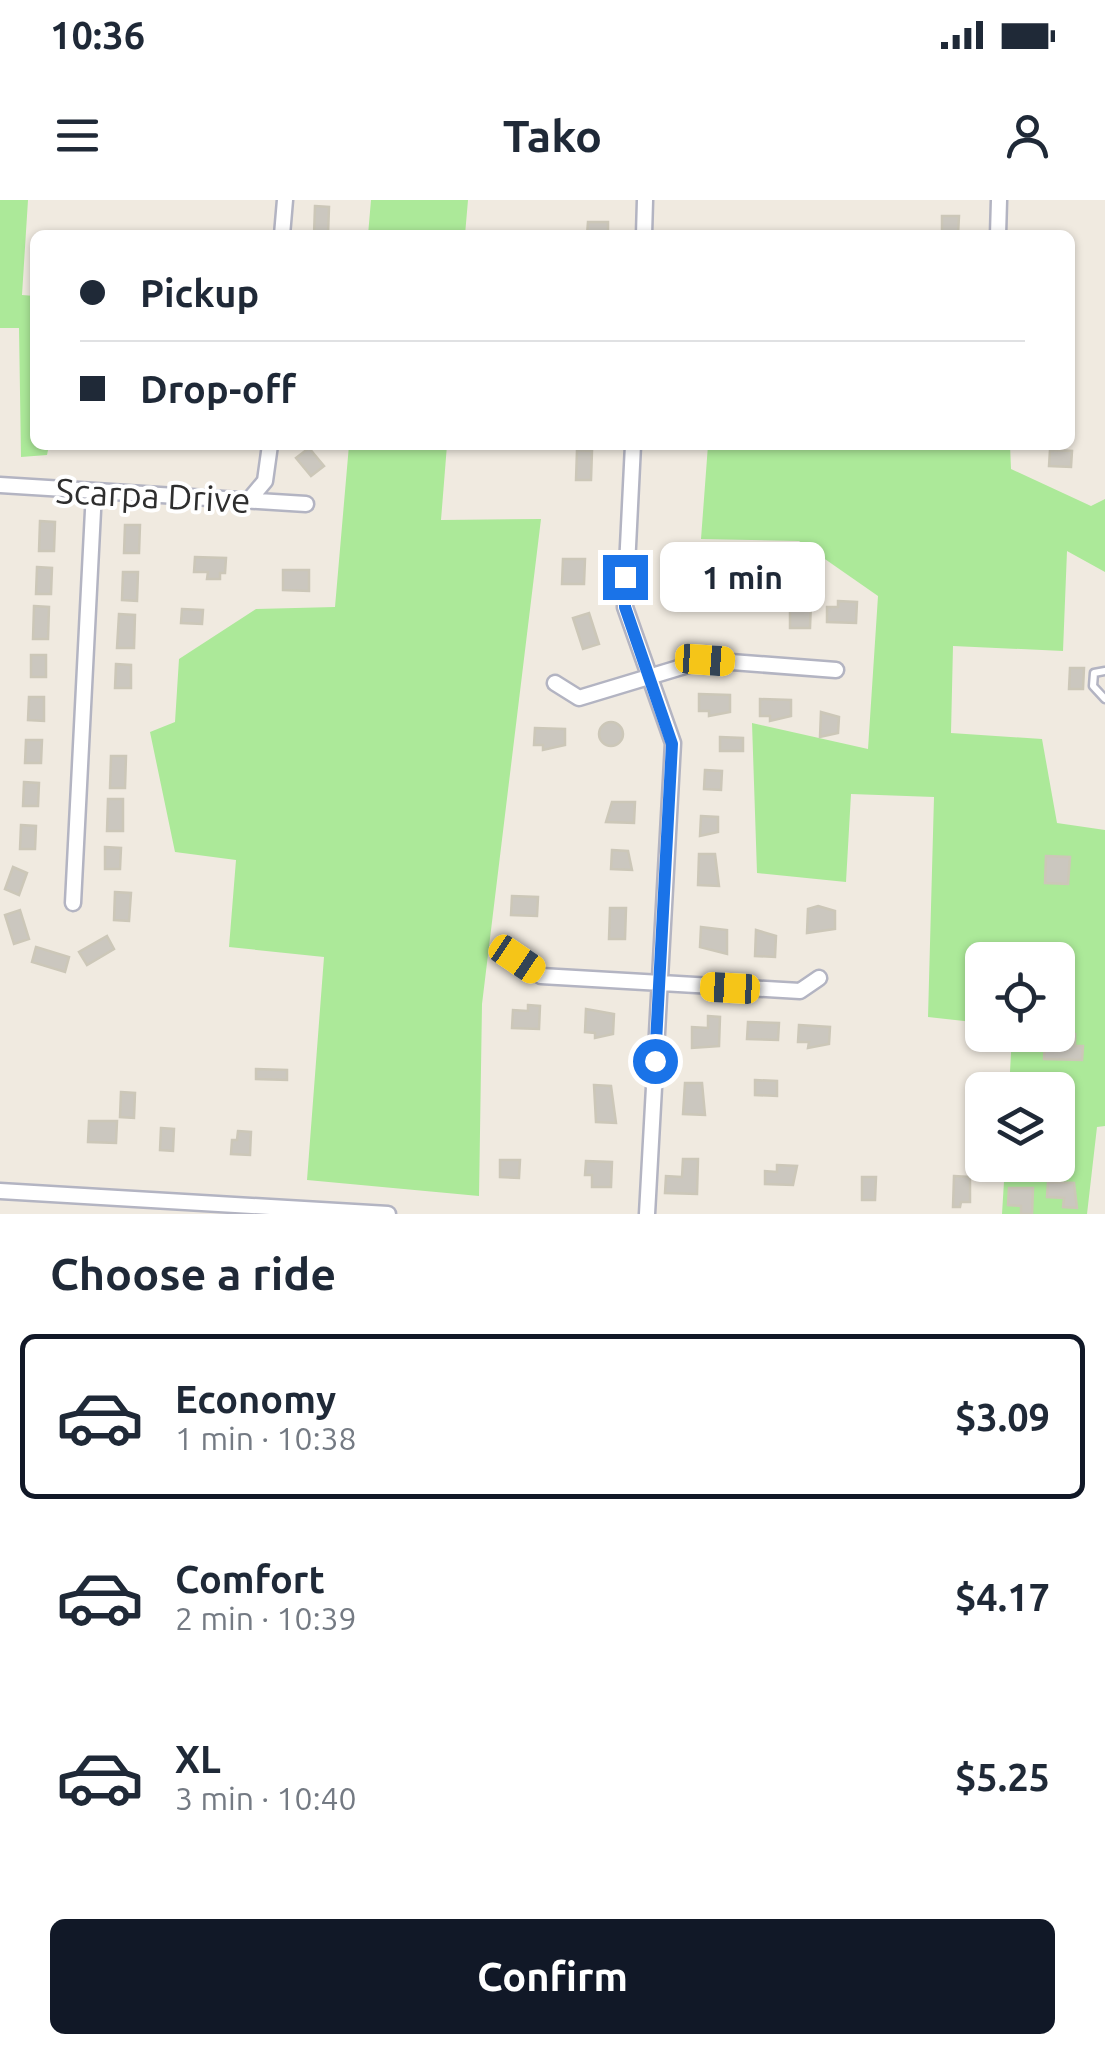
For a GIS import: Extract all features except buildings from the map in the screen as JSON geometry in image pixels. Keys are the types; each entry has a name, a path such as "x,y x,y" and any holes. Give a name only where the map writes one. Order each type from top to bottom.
{"street":[{"path":"282,230 285,200"},
{"path":"644,230 646,200"},
{"path":"998,230 999,200"},
{"path":"248,500 266,481 269,450"},
{"path":"633,450 625,607 672,744 647,1214"},
{"name":"Scarpa Drive","path":"0,485 306,504"},
{"path":"73,902 94,491"},
{"path":"555,683 579,698 705,660 836,670"},
{"path":"517,959 542,976 659,984 800,992 819,978"},
{"path":"0,1190 388,1214"}],"lane":[{"path":"1105,671 1094,674 1093,686 1105,699"}],"green space":[{"path":"0,200 28,200 22,295 30,296 30,450 48,450 47,455 21,457 19,328 0,328"},
{"path":"371,200 468,200 465,230 368,230"},
{"path":"349,450 447,450 441,520 541,519 482,1004 479,1196 307,1180 324,957 229,947 236,860 175,852 150,732 175,722 179,659 256,609 335,607"},
{"path":"708,450 1010,450 1011,469 1091,506 1105,499 1105,572 1067,551 1063,651 953,646 951,733 1042,739 1057,823 1105,830 1105,1126 1097,1127 1087,1214 1002,1214 1004,1182 1075,1182 1075,1072 1010,1072 1011,1052 1075,1052 1075,942 965,942 965,1021 928,1017 934,797 851,794 846,882 757,873 752,723 868,749 878,596 799,541 701,539"}],"route":[{"path":"625,577 625,607 672,744 655,1061"}]}
